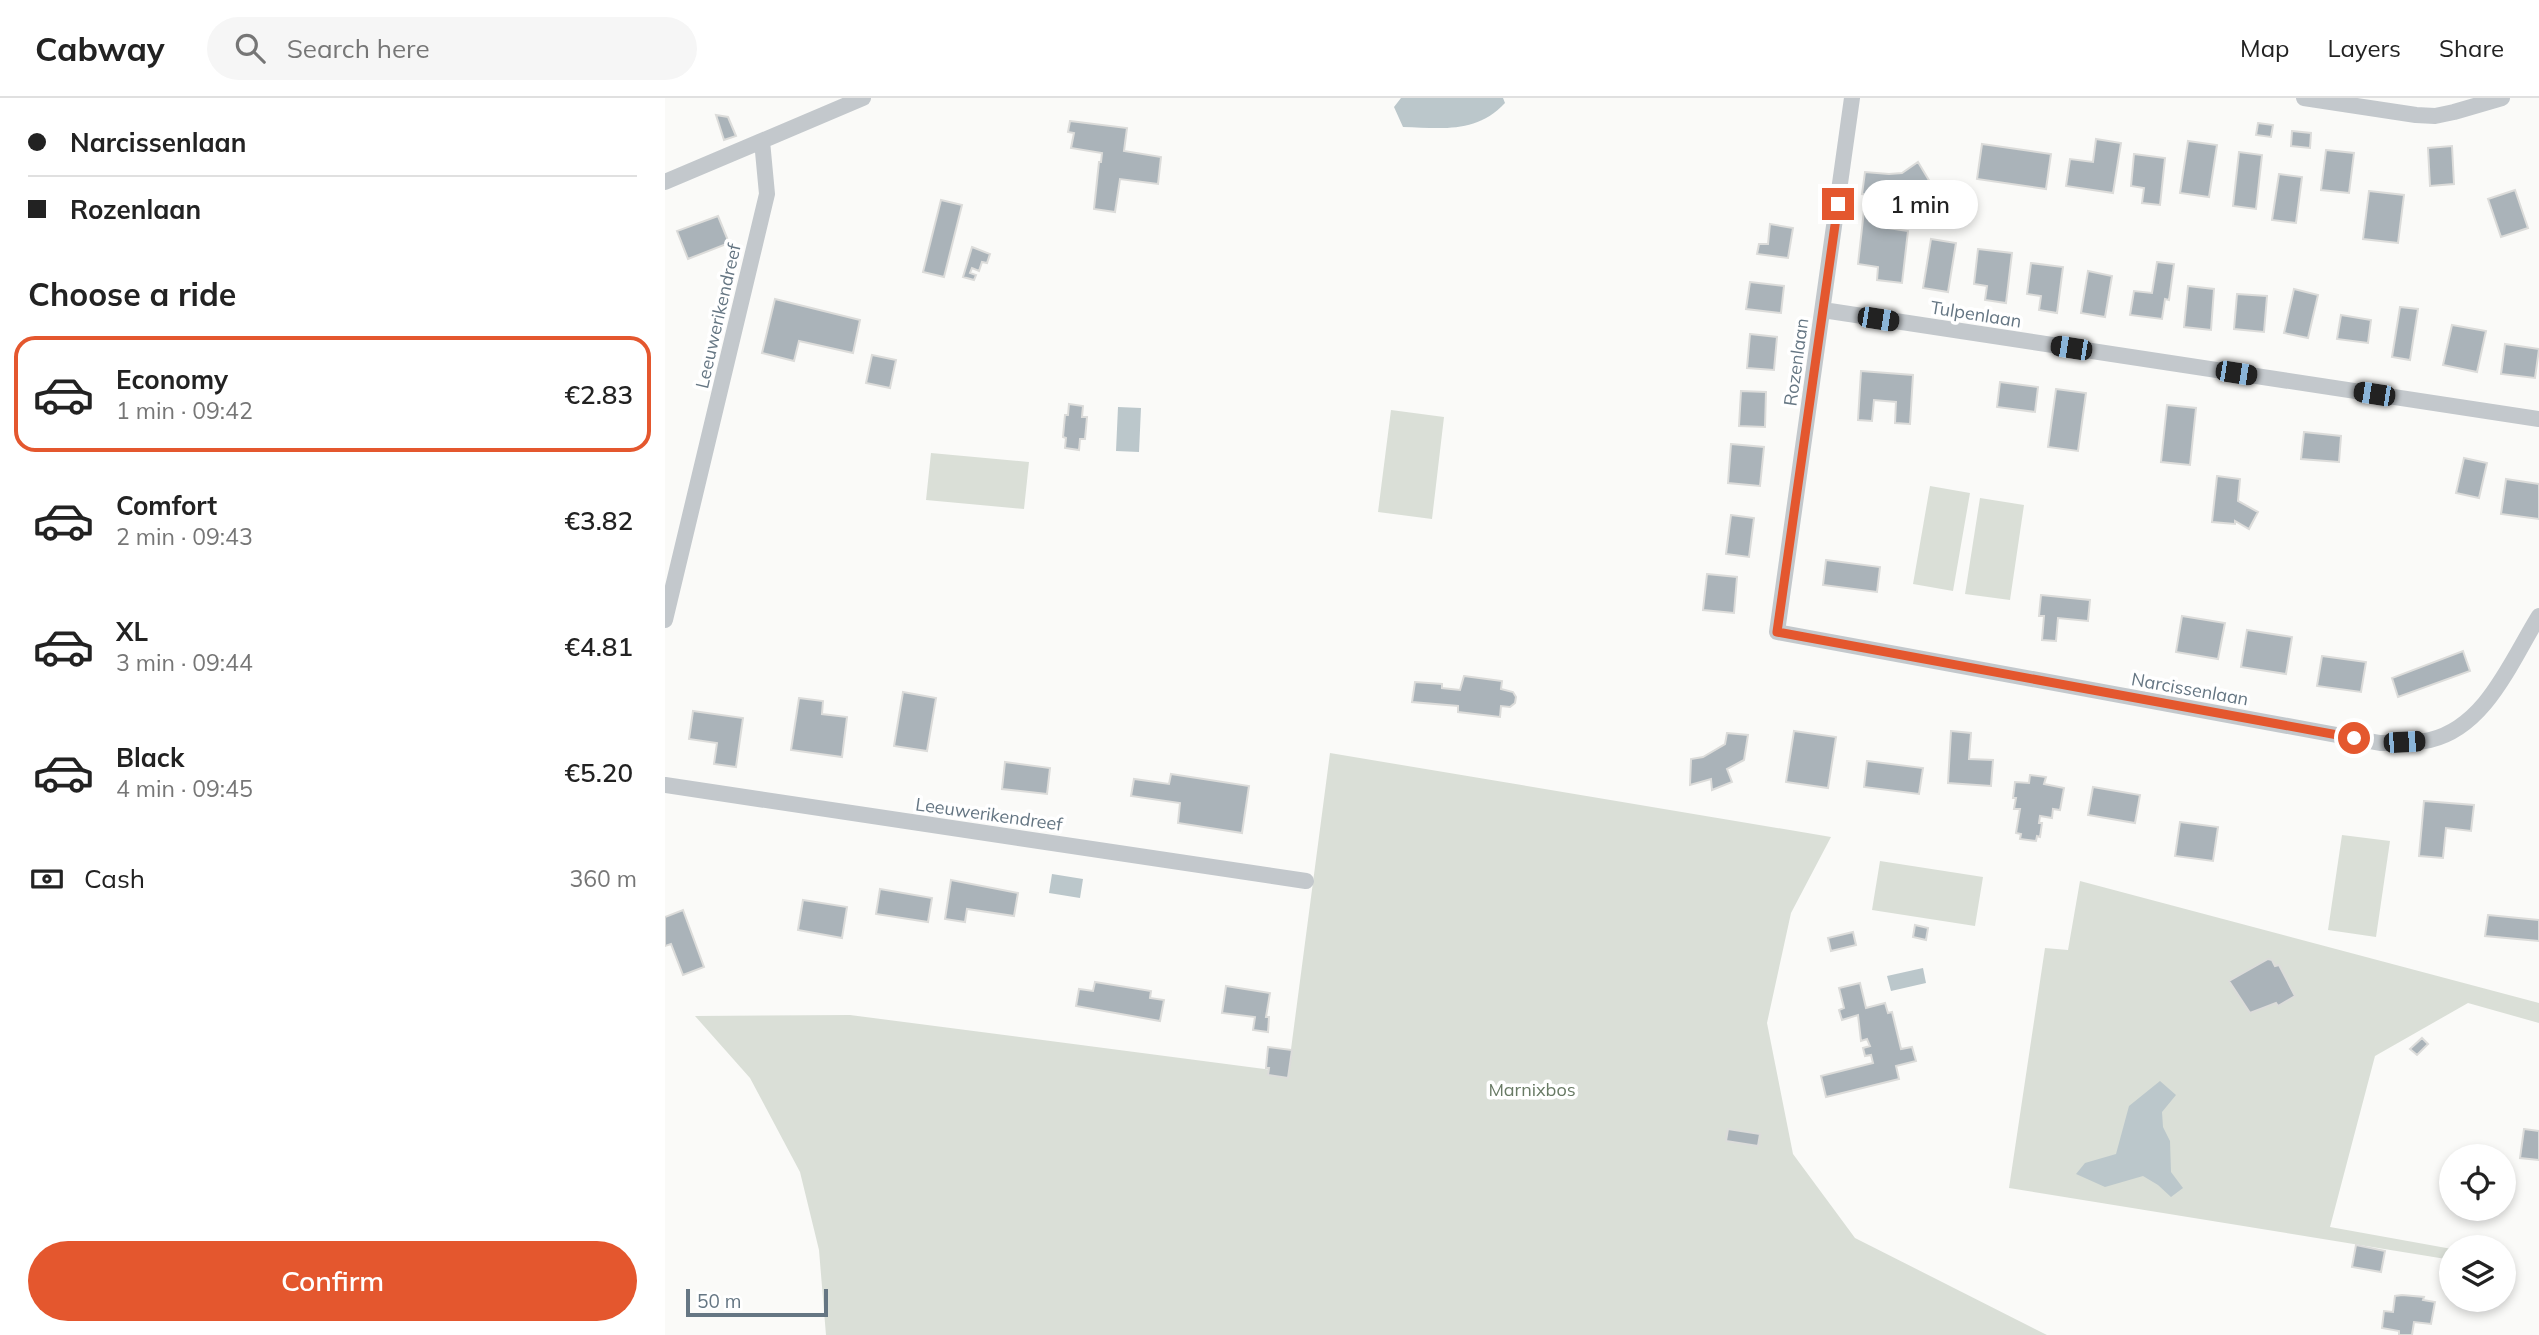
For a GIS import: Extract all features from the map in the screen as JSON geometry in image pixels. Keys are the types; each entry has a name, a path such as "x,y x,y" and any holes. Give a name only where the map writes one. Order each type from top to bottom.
{"street":[{"path":"665,182 863,98"},
{"name":"Rozenlaan","path":"1777,632 1853,98"},
{"path":"2304,98 2435,116 2502,98"},
{"name":"Leeuwerikendreef","path":"665,620 767,194 762,141"},
{"name":"Tulpenlaan","path":"1823,310 2539,419"},
{"name":"Narcissenlaan","path":"1777,632 2380,743 2428,740 2463,726 2483,708 2539,616"},
{"name":"Leeuwerikendreef","path":"665,785 1307,881"}],"green space":[{"path":"1391,410 1444,417 1432,519 1378,512"},
{"path":"931,453 1029,462 1024,509 926,500"},
{"path":"1930,486 1970,493 1953,591 1913,584"},
{"path":"1980,498 2024,505 2010,600 1965,594"},
{"name":"Marnixbos","path":"1330,753 1831,837 1791,913 1767,1023 1793,1154 1855,1238 2047,1335 826,1335 819,1250 800,1172 750,1078 695,1016 850,1015 1288,1072"},
{"path":"2342,835 2390,841 2376,937 2328,930"},
{"path":"1880,861 1983,877 1975,926 1872,910"},
{"path":"2080,881 2539,1003 2539,1023 2468,1003 2375,1056 2330,1227 2439,1247 2439,1258 2009,1188 2045,948 2068,950"}],"shaded area":[{"path":"1401,98 1503,98 1505,103 1482,120 1458,127 1403,127 1394,107"},
{"path":"1118,407 1141,408 1139,452 1116,451"},
{"path":"1052,874 1083,879 1080,898 1049,893"},
{"path":"1923,968 1926,983 1891,991 1887,976"},
{"path":"2160,1081 2176,1095 2162,1112 2163,1127 2170,1141 2171,1172 2183,1188 2171,1197 2143,1176 2105,1187 2076,1174 2085,1163 2116,1154 2129,1106"}],"building":[{"path":"716,115 728,117 736,136 724,140"},
{"path":"1070,121 1127,128 1124,151 1161,157 1158,184 1120,179 1115,212 1094,209 1102,153 1071,148 1074,133 1068,132"},
{"path":"2258,123 2273,125 2271,137 2256,135"},
{"path":"2292,131 2311,133 2310,148 2291,146"},
{"path":"2096,139 2121,143 2113,193 2066,186 2070,159 2093,162"},
{"path":"2188,141 2217,145 2209,197 2180,193"},
{"path":"1982,144 2051,154 2046,189 1977,179"},
{"path":"2452,146 2454,184 2430,186 2428,148"},
{"path":"2326,150 2354,153 2349,193 2321,190"},
{"path":"2239,152 2262,155 2256,209 2233,206"},
{"path":"2134,154 2165,158 2160,205 2142,203 2144,188 2131,186"},
{"path":"1918,162 1930,182 1915,193 1893,197 1862,194 1865,172 1902,173"},
{"path":"2279,174 2302,177 2296,223 2272,220"},
{"path":"2515,190 2528,228 2501,237 2488,199"},
{"path":"2369,191 2404,195 2398,243 2363,239"},
{"path":"941,200 962,205 944,277 923,272"},
{"path":"1864,210 1888,213 1887,228 1908,231 1902,283 1877,280 1878,267 1858,264"},
{"path":"718,216 729,243 688,259 677,231"},
{"path":"1770,224 1793,228 1788,258 1757,254 1759,244 1768,244"},
{"path":"1931,239 1956,243 1948,292 1923,288"},
{"path":"972,247 990,254 987,263 982,262 979,271 972,268 970,273 976,275 974,280 963,277"},
{"path":"1978,249 2012,253 2006,303 1985,300 1987,286 1974,284"},
{"path":"2157,262 2174,264 2169,300 2165,299 2162,319 2130,315 2134,291 2152,293"},
{"path":"2031,263 2063,267 2057,313 2039,310 2041,296 2027,294"},
{"path":"2088,271 2112,276 2105,317 2081,313"},
{"path":"1750,282 1784,286 1781,313 1746,309"},
{"path":"2188,286 2214,289 2211,330 2184,327"},
{"path":"2294,289 2318,295 2308,338 2284,333"},
{"path":"2237,294 2267,296 2264,332 2234,329"},
{"path":"775,299 860,320 853,353 799,341 794,361 762,353"},
{"path":"2400,307 2418,309 2410,360 2392,357"},
{"path":"2341,315 2371,320 2368,343 2337,339"},
{"path":"2452,325 2486,331 2477,372 2443,365"},
{"path":"1750,334 1777,337 1774,370 1747,368"},
{"path":"2505,344 2539,349 2535,378 2501,374"},
{"path":"872,355 896,360 890,388 866,383"},
{"path":"1861,371 1913,375 1910,424 1895,423 1896,402 1874,400 1872,421 1858,420"},
{"path":"2000,382 2038,387 2035,412 1997,407"},
{"path":"2056,389 2086,393 2078,451 2048,447"},
{"path":"1741,391 1766,392 1765,427 1739,426"},
{"path":"1069,404 1083,406 1082,417 1087,417 1085,439 1080,439 1079,450 1065,448 1065,415 1068,415"},
{"path":"2167,405 2196,408 2190,465 2161,462"},
{"path":"2304,432 2341,436 2339,462 2301,459"},
{"path":"1731,444 1764,447 1760,486 1728,483"},
{"path":"2464,458 2487,463 2479,498 2456,493"},
{"path":"2217,476 2240,479 2238,501 2258,512 2249,529 2235,521 2235,524 2212,522"},
{"path":"2506,479 2539,484 2539,519 2501,514"},
{"path":"1731,515 1754,518 1749,557 1726,554"},
{"path":"1826,560 1880,567 1877,592 1823,585"},
{"path":"1707,574 1737,577 1734,613 1703,610"},
{"path":"2041,595 2090,600 2088,621 2058,618 2056,641 2042,640 2044,616 2039,616"},
{"path":"2182,616 2225,623 2218,659 2176,652"},
{"path":"2247,630 2292,637 2286,674 2241,667"},
{"path":"2463,651 2470,671 2398,697 2392,678"},
{"path":"2322,656 2366,662 2361,692 2317,686"},
{"path":"1464,676 1502,681 1501,689 1513,692 1515,703 1510,707 1501,706 1500,717 1458,712 1458,706 1412,702 1415,682 1442,684 1442,688 1460,690"},
{"path":"903,692 936,698 927,751 894,746"},
{"path":"799,698 823,701 822,714 847,717 842,757 791,750"},
{"path":"693,711 743,718 736,767 714,764 717,743 689,739"},
{"path":"1794,731 1836,737 1828,788 1786,782"},
{"path":"1951,731 1971,733 1969,759 1993,760 1991,786 1948,783"},
{"path":"1727,733 1748,735 1744,760 1727,769 1732,782 1712,790 1711,779 1690,785 1691,759 1703,757 1725,744"},
{"path":"1867,761 1923,768 1919,794 1864,787"},
{"path":"1005,762 1050,768 1047,794 1002,789"},
{"path":"1171,774 1249,786 1242,833 1178,823 1180,803 1131,796 1134,779 1169,784"},
{"path":"2030,775 2046,777 2044,784 2064,788 2060,810 2053,809 2052,818 2040,816 2040,837 2037,836 2036,841 2020,839 2021,834 2016,833 2020,809 2014,809 2015,782 2029,783"},
{"path":"2093,787 2140,795 2135,823 2088,815"},
{"path":"2424,801 2474,805 2471,831 2446,828 2443,858 2419,856"},
{"path":"2180,822 2218,827 2213,861 2175,856"},
{"path":"951,880 1018,893 1014,916 967,909 965,922 945,919"},
{"path":"880,889 932,898 928,922 876,914"},
{"path":"803,900 847,907 842,938 798,930"},
{"path":"683,910 704,967 683,975 671,944 665,946 665,917"},
{"path":"2488,915 2539,920 2539,941 2485,936"},
{"path":"1915,925 1928,928 1926,940 1913,937"},
{"path":"1853,932 1856,945 1831,951 1828,938"},
{"path":"2268,959 2272,960 2275,966 2279,965 2295,996 2278,1006 2276,1003 2250,1013 2229,981"},
{"path":"1095,982 1151,991 1150,998 1164,1000 1160,1021 1076,1006 1079,989 1093,991"},
{"path":"1860,983 1866,1008 1885,1003 1888,1013 1892,1012 1901,1049 1912,1047 1916,1061 1896,1066 1899,1079 1826,1097 1821,1076 1873,1063 1871,1055 1865,1056 1863,1048 1870,1046 1867,1039 1861,1041 1858,1015 1842,1020 1839,1010 1844,1008 1839,988"},
{"path":"1226,986 1270,993 1266,1017 1269,1017 1268,1032 1253,1030 1255,1017 1222,1013"},
{"path":"2422,1038 2428,1044 2417,1055 2410,1049"},
{"path":"1268,1047 1292,1050 1288,1078 1268,1075"},
{"path":"1728,1129 1760,1134 1758,1146 1726,1141"},
{"path":"2524,1129 2539,1131 2539,1160 2520,1158"},
{"path":"2356,1245 2385,1251 2381,1272 2352,1267"},
{"path":"2395,1296 2424,1297 2423,1300 2435,1302 2431,1324 2414,1322 2412,1335 2399,1335 2399,1331 2382,1328 2384,1311 2393,1312"}],"route":[{"path":"1838,204 1777,632 2354,738"}]}
